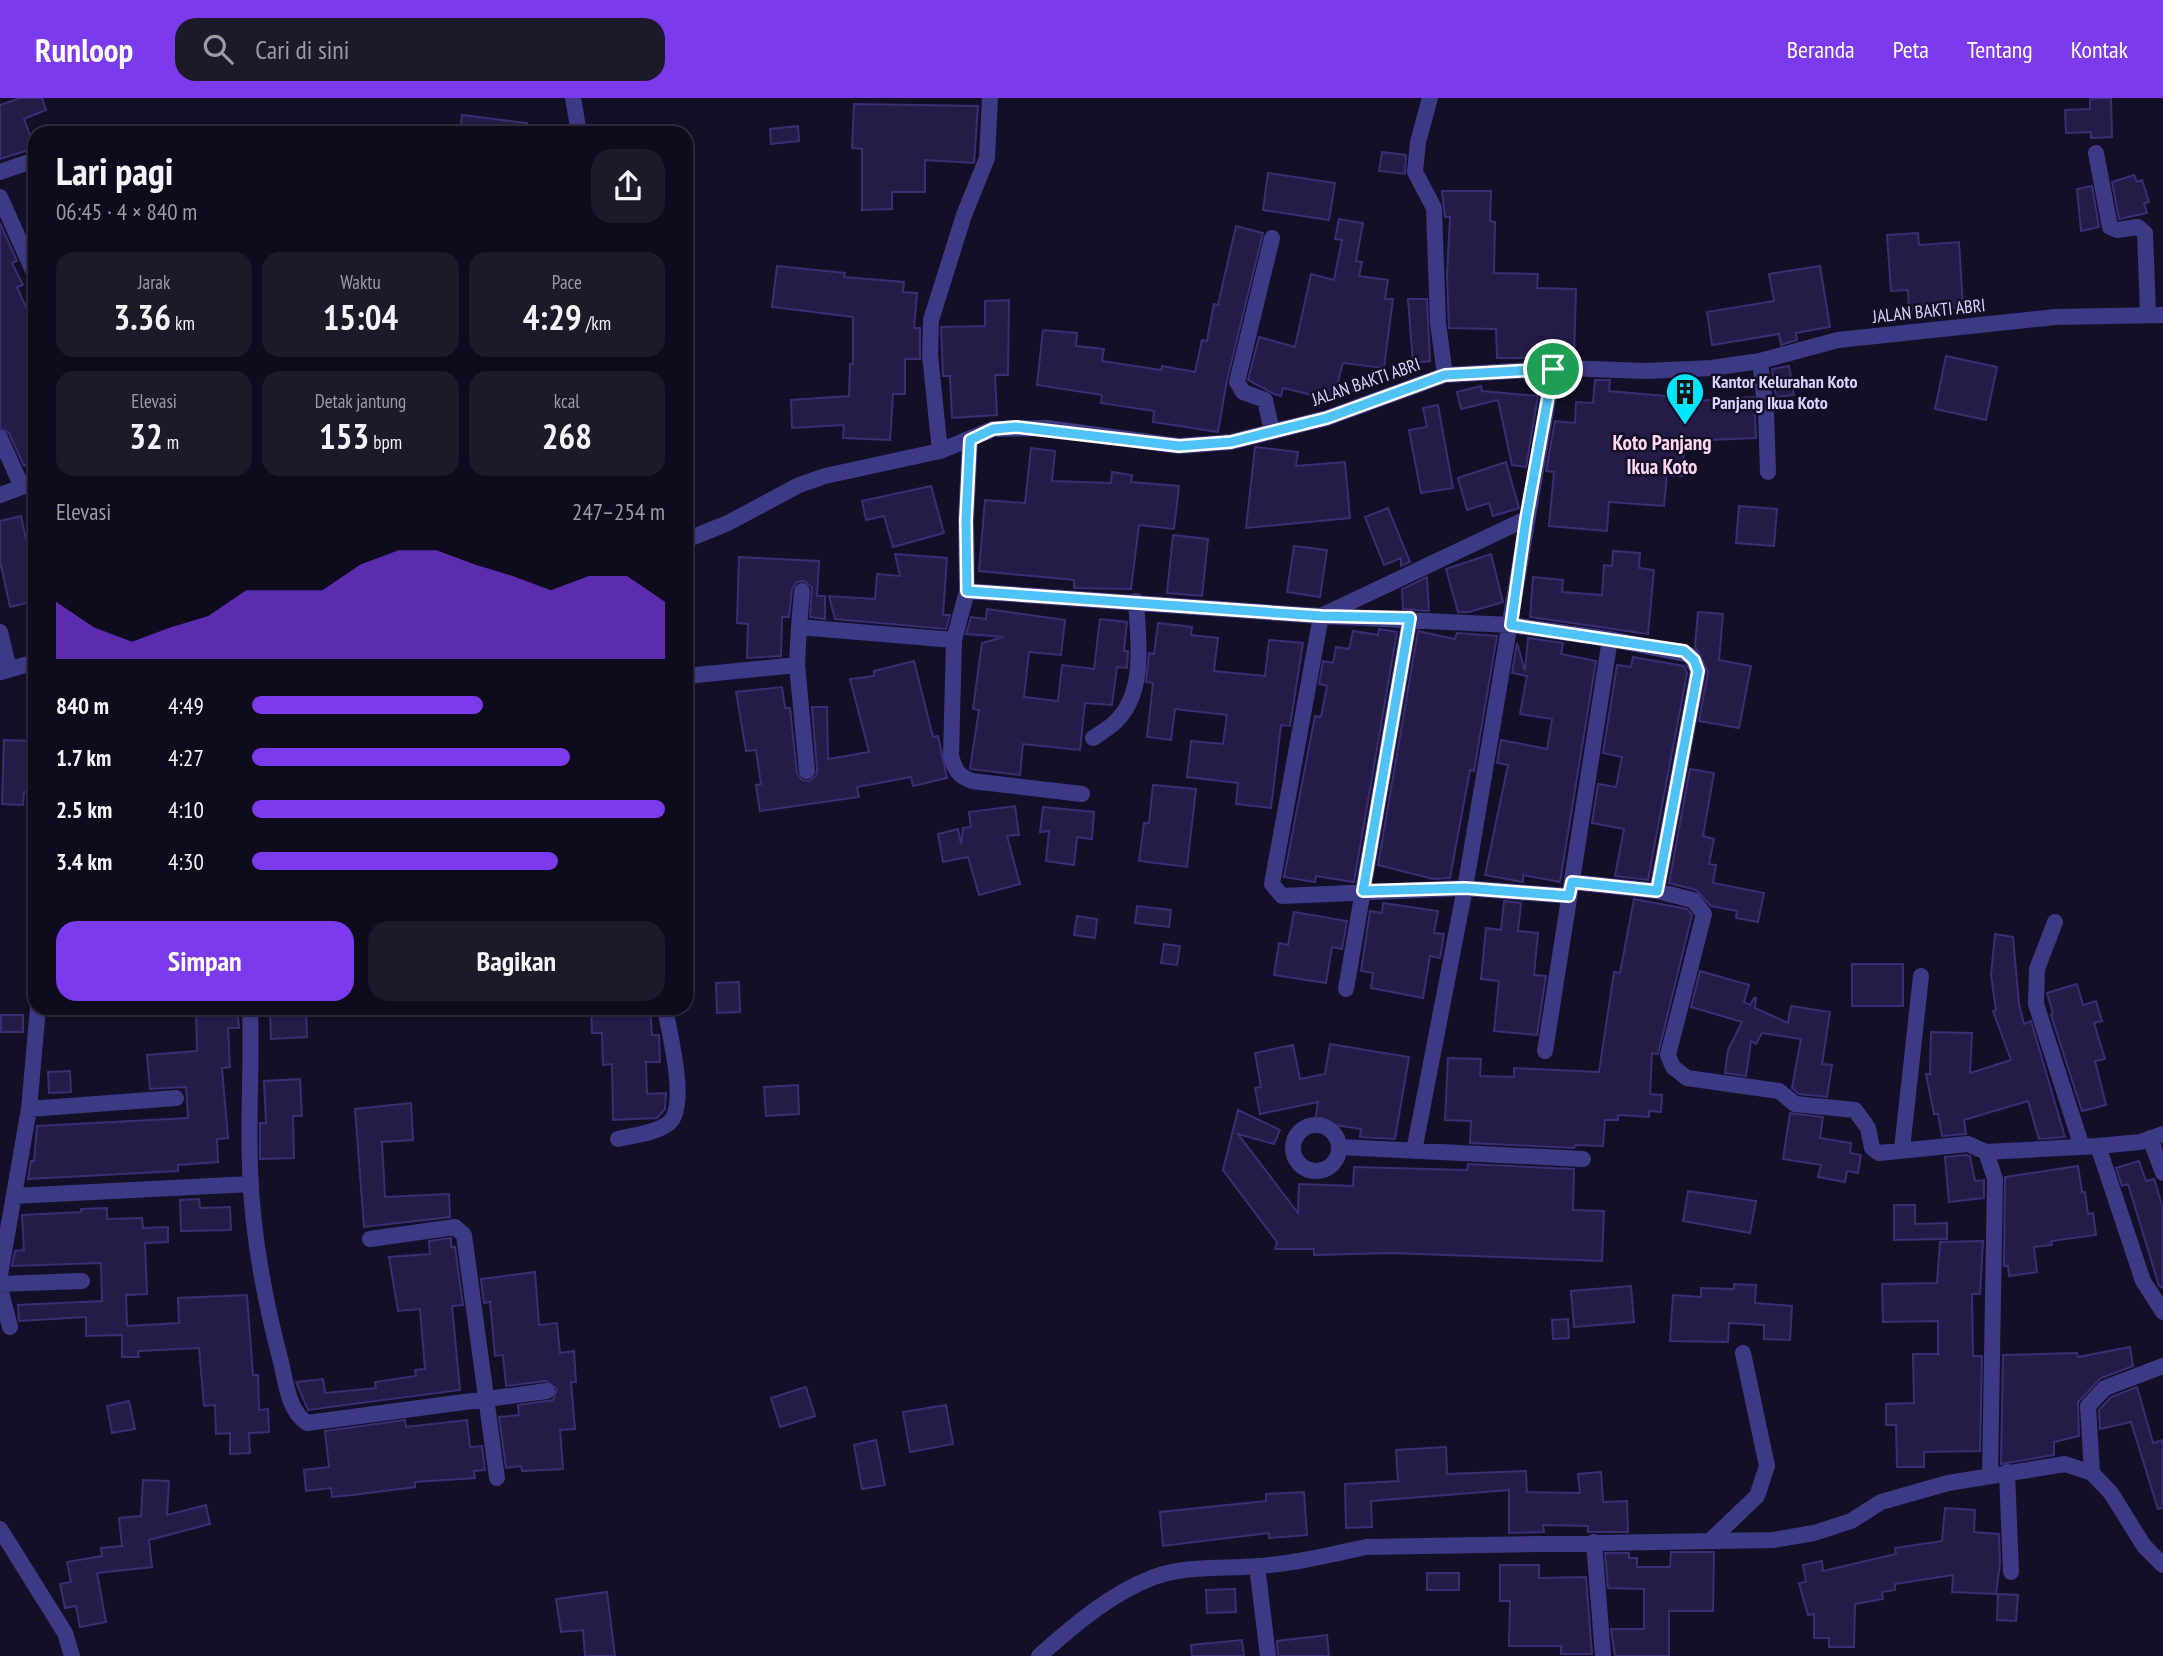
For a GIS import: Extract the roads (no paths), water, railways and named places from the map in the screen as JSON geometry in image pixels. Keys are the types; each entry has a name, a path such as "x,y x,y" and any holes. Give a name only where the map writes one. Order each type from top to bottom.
{"street":[{"path":"573,98 578,126"},
{"path":"940,451 930,355 931,320 951,253 987,158 990,98"},
{"path":"1430,98 1421,131 1415,172 1434,208 1438,323 1445,375"},
{"path":"2096,153 2110,227 2117,230 2138,228 2145,233 2155,314"},
{"path":"0,172 28,162"},
{"path":"0,197 28,259"},
{"path":"1272,237 1237,382 1243,392 1265,400 1272,431"},
{"name":"JALAN BAKTI ABRI","path":"693,537 728,523 799,485 940,451 993,429 1016,427 1179,446 1231,442 1327,418 1445,375 1553,369 1646,371 1712,368 1760,361 1838,340 2055,317 2155,314"},
{"path":"1760,361 1766,414 1768,472"},
{"path":"1414,1151 1465,888 1553,369"},
{"path":"0,438 28,482"},
{"path":"970,440 966,520 967,591 954,640 951,756 961,777 1082,794"},
{"path":"0,495 28,484"},
{"path":"1321,616 1526,519"},
{"path":"802,591 797,666 807,771"},
{"path":"967,591 1321,616 1410,618 1511,625 1684,651 1694,660 1698,671 1657,891"},
{"path":"1093,738 1118,721 1133,698 1138,651 1136,601"},
{"path":"1321,616 1272,884 1282,896 1465,888 1570,889 1657,891 1693,900 1703,915 1668,1055 1679,1074 1687,1078 1779,1091 1795,1104 1855,1110 1868,1128 1875,1152 1968,1143 1986,1152 2090,1146 2156,1136 2163,1173"},
{"path":"1346,989 1410,618"},
{"path":"799,627 954,640"},
{"path":"0,632 5,671 28,664"},
{"path":"1545,1051 1610,639"},
{"path":"693,675 797,666"},
{"path":"2055,922 2037,969 2036,1004 2143,1281 2163,1312"},
{"path":"1902,1149 1921,976"},
{"path":"0,1275 29,1109 37,1015"},
{"path":"250,1015 251,1184 256,1251 279,1354 293,1407 299,1418 307,1423 547,1391"},
{"path":"618,1139 661,1128 674,1116 679,1098 666,1015"},
{"path":"29,1109 176,1098"},
{"path":"1340,1147 1583,1159"},
{"path":"1986,1152 1995,1179 1990,1475"},
{"path":"14,1196 251,1184"},
{"path":"370,1239 455,1227 464,1236 497,1478"},
{"path":"10,1326 0,1286 82,1281"},
{"path":"1712,1539 1757,1496 1767,1466 1743,1353"},
{"path":"2092,1473 2088,1406 2105,1388 2163,1366"},
{"path":"1039,1656 1113,1597 1154,1577 1203,1566 1257,1566 1308,1560 1366,1547 1773,1540 1814,1533 1851,1521 1881,1502 1990,1475 2065,1464 2092,1473 2111,1493 2144,1546 2163,1565"},
{"path":"2007,1472 2011,1572"},
{"path":"0,1529 60,1624 72,1656"},
{"path":"1594,1542 1603,1656"},
{"path":"1257,1566 1268,1656"}],"place":[{"name":"Kantor Kelurahan Koto Panjang Ikua Koto","path":"1685,426"}],"district":[{"name":"Koto Panjang Ikua Koto","path":"1662,455"}]}
